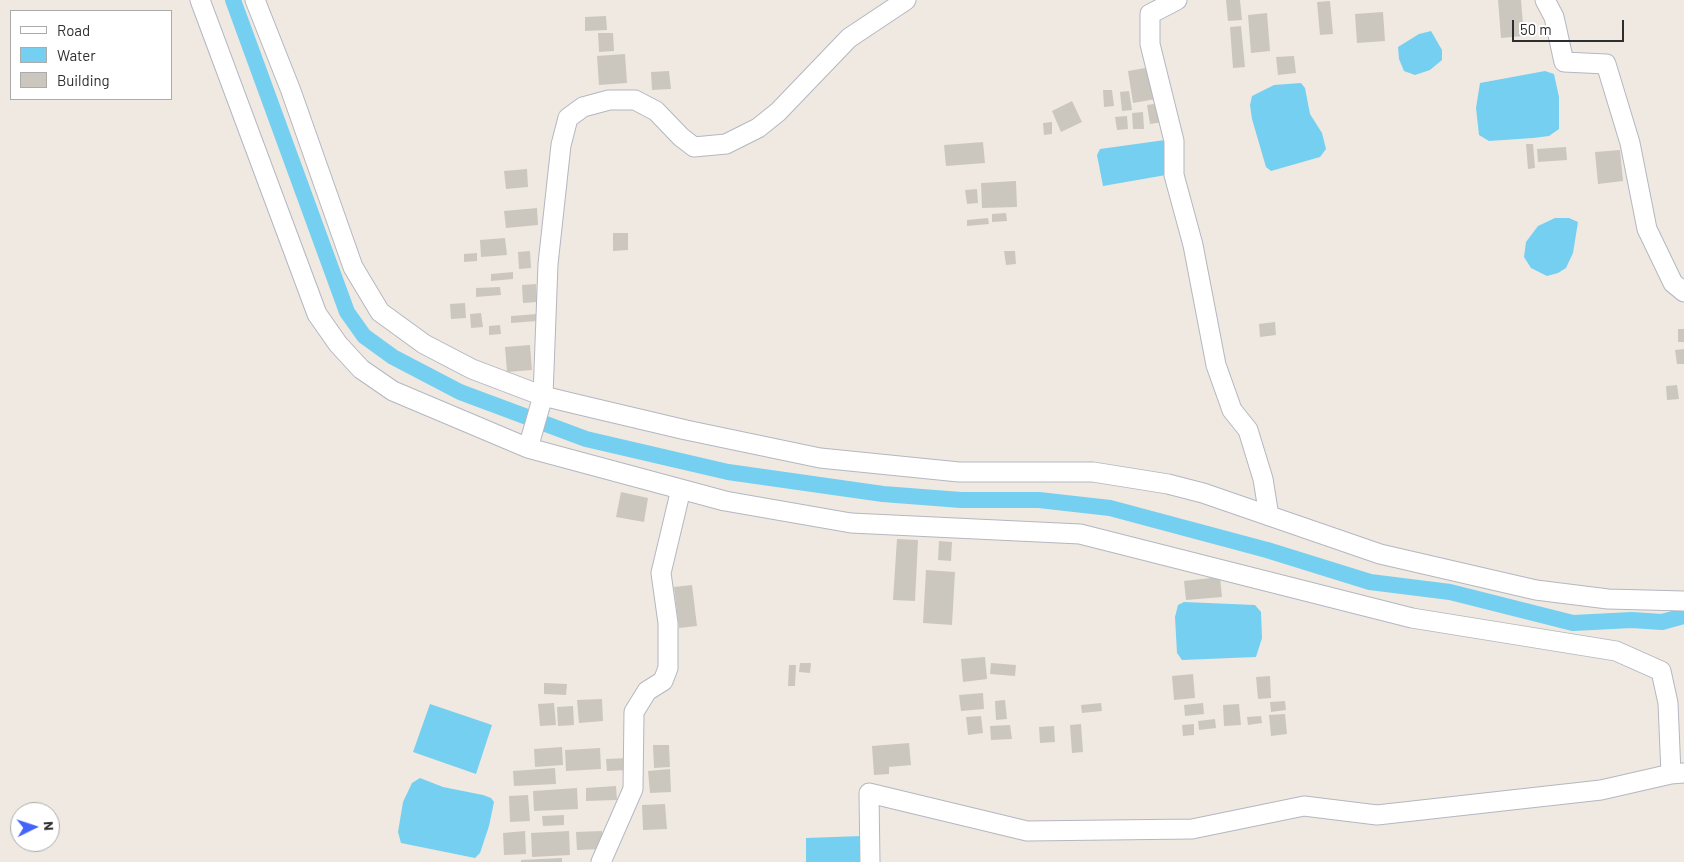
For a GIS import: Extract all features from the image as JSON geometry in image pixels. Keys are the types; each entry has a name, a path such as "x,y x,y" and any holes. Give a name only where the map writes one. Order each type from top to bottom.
{"street":[{"path":"200,0 317,314 338,344 361,369 393,391 528,448 725,501 851,523 1080,534 1412,618 1616,651 1661,671 1668,703 1677,774 1602,790 1377,815 1304,806 1192,829 1027,830 869,793 870,862"},
{"path":"255,0 291,91 353,267 380,312 424,344 472,369 543,396 686,430 820,458 959,472 1093,472 1168,484 1203,493 1380,554 1536,590 1608,599 1684,601"},
{"path":"528,448 543,396 548,264 561,144 568,118 583,107 609,100 635,100 656,111 681,137 694,147 726,144 758,128 778,112 849,38 906,0"},
{"path":"1177,0 1150,14 1150,44 1174,141 1174,175 1192,245 1216,365 1232,410 1248,430 1263,479 1269,516"},
{"path":"1545,0 1554,17 1564,62 1606,64 1630,143 1647,229 1673,283 1684,292"},
{"path":"601,862 633,789 634,712 647,691 663,681 668,668 668,623 661,573 681,489"}],"water":[{"path":"1431,31 1442,50 1442,60 1430,70 1415,75 1404,71 1399,59 1398,47 1419,34"},
{"path":"1545,71 1554,74 1559,97 1559,129 1549,136 1533,138 1489,141 1479,135 1476,108 1480,83"},
{"path":"1301,83 1305,88 1310,114 1322,133 1326,149 1320,157 1271,171 1266,167 1252,119 1250,105 1252,96 1274,85"},
{"path":"1165,140 1166,175 1103,186 1097,155 1100,149"},
{"path":"1555,218 1569,218 1578,222 1573,253 1566,268 1558,273 1547,276 1531,268 1524,257 1526,242 1538,226"},
{"path":"1184,602 1255,605 1261,612 1262,638 1256,657 1182,660 1177,653 1175,617 1178,605"},
{"path":"430,704 492,725 476,774 413,752"},
{"path":"420,778 443,787 483,795 491,798 494,802 489,826 480,853 475,858 401,843 398,832 403,802 412,783"},
{"path":"862,836 862,862 806,862 806,838"}],"building":[{"path":"1226,0 1240,0 1242,20 1228,21"},
{"path":"1498,0 1521,0 1524,36 1501,38"},
{"path":"1330,1 1333,34 1320,35 1317,2"},
{"path":"1383,12 1385,41 1357,43 1355,14"},
{"path":"1267,13 1270,51 1251,53 1248,15"},
{"path":"606,16 607,30 585,31 585,17"},
{"path":"1241,26 1245,67 1233,68 1230,27"},
{"path":"598,33 613,33 614,51 599,52"},
{"path":"625,54 627,83 599,85 597,56"},
{"path":"1294,56 1296,73 1278,75 1276,57"},
{"path":"1151,67 1156,99 1133,103 1128,71"},
{"path":"669,71 671,89 652,90 651,72"},
{"path":"1103,90 1112,90 1114,106 1104,107"},
{"path":"1129,91 1132,110 1122,111 1120,92"},
{"path":"1072,101 1082,122 1061,132 1052,111"},
{"path":"1161,103 1163,122 1150,124 1147,105"},
{"path":"1143,112 1144,129 1133,129 1132,113"},
{"path":"1127,116 1128,129 1117,130 1115,117"},
{"path":"1052,122 1052,134 1044,135 1043,123"},
{"path":"983,142 985,163 946,166 944,145"},
{"path":"1526,144 1533,144 1535,168 1528,169"},
{"path":"1566,147 1567,160 1538,162 1537,149"},
{"path":"1620,150 1623,181 1598,184 1595,152"},
{"path":"527,169 528,187 506,189 504,171"},
{"path":"1016,181 1017,207 982,208 981,183"},
{"path":"977,189 978,203 967,204 965,190"},
{"path":"537,208 538,225 506,228 504,211"},
{"path":"1006,213 1007,221 992,222 992,214"},
{"path":"988,218 989,224 967,226 967,220"},
{"path":"613,233 628,233 628,250 613,251"},
{"path":"505,238 507,255 481,257 480,240"},
{"path":"530,251 531,268 519,269 518,252"},
{"path":"1004,251 1015,251 1016,264 1006,265"},
{"path":"477,253 477,261 464,262 464,254"},
{"path":"513,272 513,279 491,281 491,274"},
{"path":"536,284 537,302 523,303 522,285"},
{"path":"500,287 501,295 476,297 476,288"},
{"path":"465,303 466,318 451,319 450,304"},
{"path":"481,313 483,327 471,328 470,314"},
{"path":"537,314 537,321 511,323 511,316"},
{"path":"1275,322 1276,335 1260,337 1259,324"},
{"path":"500,325 501,334 489,335 489,326"},
{"path":"1678,329 1684,329 1684,342 1678,342"},
{"path":"530,345 532,370 507,372 505,347"},
{"path":"1684,349 1684,364 1677,364 1675,350"},
{"path":"1677,385 1679,399 1667,400 1666,386"},
{"path":"621,492 648,498 644,522 616,517"},
{"path":"897,539 918,540 915,601 893,600"},
{"path":"939,541 952,542 951,561 938,560"},
{"path":"926,570 955,572 952,625 923,623"},
{"path":"1220,577 1222,597 1186,600 1184,581"},
{"path":"692,585 697,626 679,628 674,587"},
{"path":"985,657 987,679 963,682 961,659"},
{"path":"800,663 811,663 810,673 799,672"},
{"path":"991,663 1016,665 1015,676 990,674"},
{"path":"789,665 796,665 795,686 788,686"},
{"path":"1193,674 1195,698 1174,700 1172,676"},
{"path":"1270,676 1271,698 1258,699 1256,677"},
{"path":"544,683 567,684 566,695 544,694"},
{"path":"983,693 984,709 961,711 959,695"},
{"path":"602,699 603,721 579,723 577,700"},
{"path":"1005,700 1007,719 996,720 995,701"},
{"path":"1285,701 1286,710 1271,712 1270,702"},
{"path":"554,703 556,725 540,726 538,704"},
{"path":"1101,703 1102,711 1082,713 1081,705"},
{"path":"1203,703 1204,714 1185,716 1184,705"},
{"path":"1239,704 1241,725 1224,726 1223,705"},
{"path":"573,706 574,725 558,726 557,707"},
{"path":"1285,714 1287,734 1271,736 1269,715"},
{"path":"981,716 983,733 968,735 966,717"},
{"path":"1261,716 1262,723 1248,725 1247,717"},
{"path":"1215,719 1216,728 1199,730 1198,721"},
{"path":"1081,724 1083,752 1072,753 1070,725"},
{"path":"1194,724 1194,735 1183,736 1182,725"},
{"path":"1010,725 1012,739 991,740 990,726"},
{"path":"1054,726 1055,742 1040,743 1039,727"},
{"path":"909,743 911,765 889,767 889,774 874,775 872,746"},
{"path":"653,745 669,745 670,767 654,768"},
{"path":"562,747 563,765 535,767 534,749"},
{"path":"600,748 601,769 566,771 565,750"},
{"path":"628,758 628,770 607,771 606,759"},
{"path":"555,768 556,784 514,786 513,771"},
{"path":"670,769 671,792 650,793 648,771"},
{"path":"616,786 617,800 586,801 586,788"},
{"path":"577,788 578,809 534,811 533,791"},
{"path":"528,795 530,821 510,822 509,796"},
{"path":"665,804 667,829 643,830 642,805"},
{"path":"564,815 564,825 543,826 542,816"},
{"path":"525,831 526,854 504,855 503,833"},
{"path":"569,831 570,855 532,857 531,833"},
{"path":"602,831 603,849 577,850 576,832"},
{"path":"562,858 562,862 521,862 521,860"}],"waterway":[{"path":"233,0 347,312 364,336 393,357 460,392 586,439 728,472 883,494 961,500 1039,500 1110,508 1267,550 1370,582 1450,592 1573,623 1632,620 1662,622 1684,616"}]}
